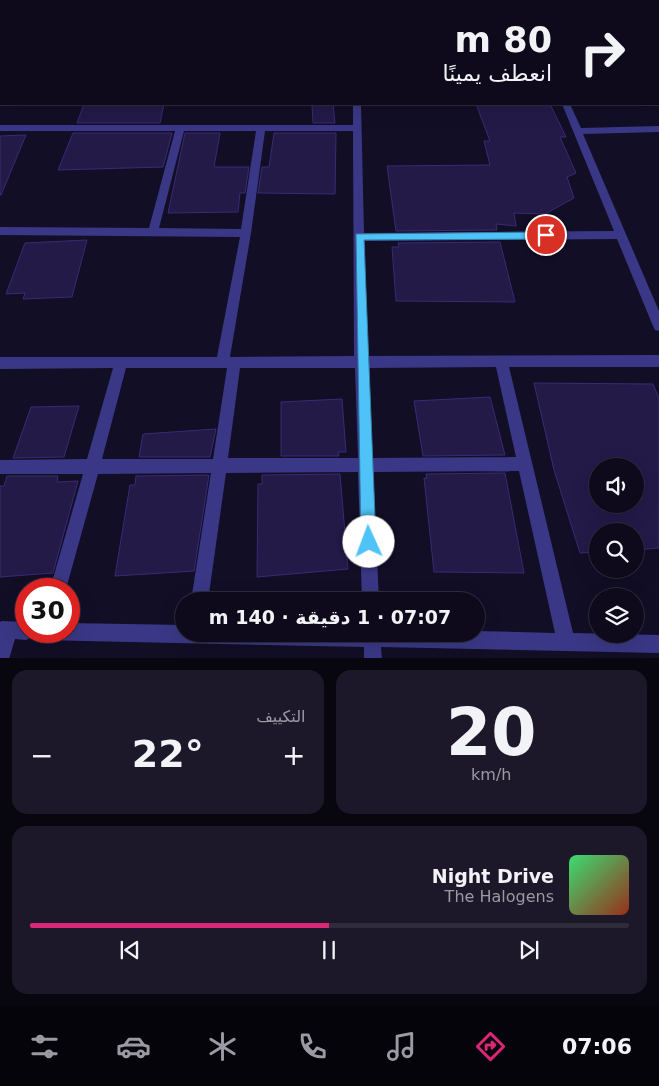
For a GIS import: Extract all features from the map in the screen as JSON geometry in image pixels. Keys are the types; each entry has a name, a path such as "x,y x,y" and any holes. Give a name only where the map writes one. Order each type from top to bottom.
{"street":[{"path":"357,105 362,362 371,592"},
{"path":"566,105 659,326"},
{"path":"0,128 357,128"},
{"path":"153,232 180,128"},
{"path":"201,592 220,465 228,362 261,128"},
{"path":"577,131 659,129"},
{"path":"0,231 246,233"},
{"path":"359,237 621,235"},
{"path":"501,361 566,642"},
{"path":"1,365 228,362 659,361"},
{"path":"61,578 90,466 121,363"},
{"path":"0,467 524,464"},
{"path":"0,658 12,631"},
{"path":"80,632 175,634"},
{"path":"485,639 659,644"},
{"path":"372,642 373,658"}],"building":[{"path":"84,105 164,105 160,123 77,123"},
{"path":"312,105 333,105 335,123 313,123"},
{"path":"476,105 550,105 566,137 560,137 576,173 567,177 574,198 545,214 514,213 516,226 496,224 497,230 396,231 387,166 490,165 484,141 490,141"},
{"path":"73,133 172,133 163,167 58,170"},
{"path":"185,133 220,133 214,167 249,167 245,193 240,193 238,212 168,213"},
{"path":"274,133 336,133 335,194 258,193 262,167 269,167"},
{"path":"26,135 1,195 0,195 0,136"},
{"path":"87,240 72,297 23,299 25,293 6,294 25,243"},
{"path":"500,242 515,302 396,301 392,247 399,247 398,243"},
{"path":"534,383 653,384 659,398 659,548 644,549 644,523 589,523 589,552 580,553 554,470"},
{"path":"490,397 505,455 423,456 414,401"},
{"path":"342,399 346,452 338,452 339,456 281,456 281,402"},
{"path":"79,406 64,457 13,458 31,407"},
{"path":"216,429 210,457 139,457 143,434"},
{"path":"505,473 524,573 434,572 424,478 427,478 426,474"},
{"path":"340,474 348,569 257,577 258,484 262,484 262,475"},
{"path":"209,475 194,571 115,576 130,485 135,485 136,476"},
{"path":"7,476 58,476 57,482 78,481 53,573 0,577 0,486 4,486"}],"route":[{"path":"369,542 359,237 546,235"}]}
